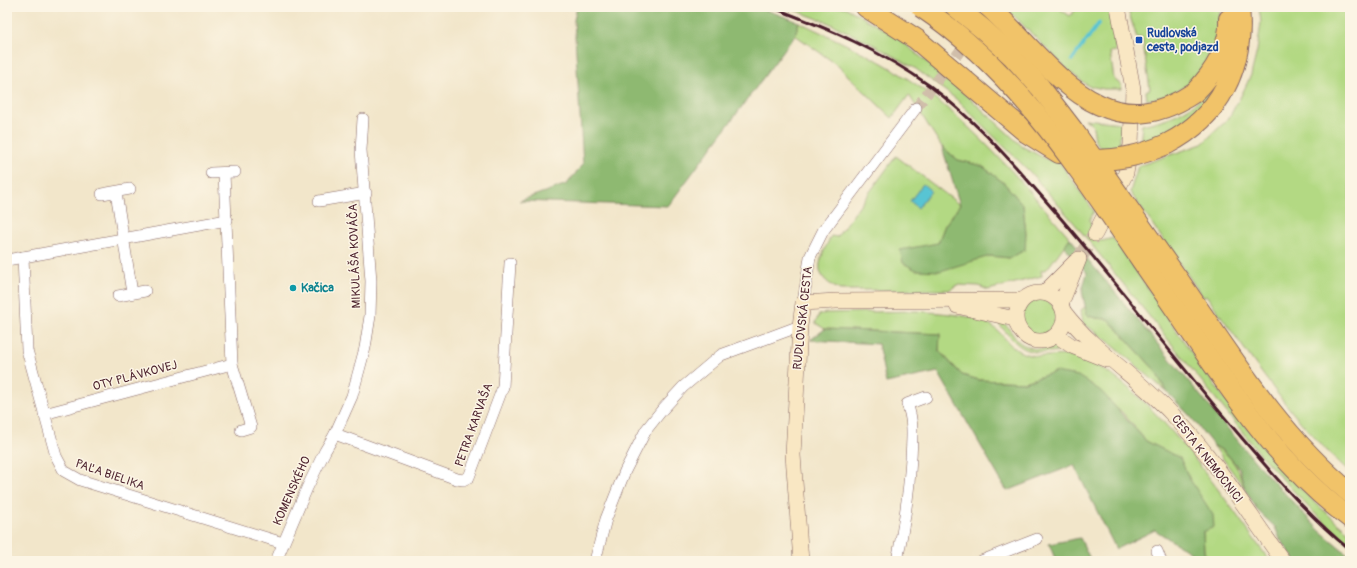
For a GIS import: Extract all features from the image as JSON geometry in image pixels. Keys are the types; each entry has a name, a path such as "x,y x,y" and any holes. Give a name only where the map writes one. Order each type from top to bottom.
{"highway":[{"path":"866,7 916,39 1027,133 1059,153 1073,157 1105,160 1127,158 1167,144 1179,138 1205,117 1225,88 1238,55 1241,36 1239,7"},
{"path":"921,7 943,21 970,44 1024,98 1058,142 1222,376 1272,443 1320,493 1350,518"},
{"path":"956,7 1013,57 1040,87 1073,130 1236,363 1276,416 1303,448 1350,493"},
{"path":"990,7 1071,88 1099,106 1114,111 1135,113 1152,112 1172,106 1194,92 1204,82 1217,64 1225,45 1229,23 1228,7"}],"street":[{"path":"960,51 990,7"},
{"path":"1095,234 1126,173 1131,145 1133,89 1118,7"},
{"name":"RUDLOVSKÁ CESTA","path":"801,561 793,455 800,326 810,257 823,231 916,108"},
{"name":"MIKULÁŠA KOVÁČA","path":"335,434 352,396 360,369 370,316 371,281 361,136 363,119"},
{"path":"211,174 235,172"},
{"path":"224,173 232,364 251,428 241,430"},
{"path":"102,194 130,189"},
{"path":"116,192 132,293"},
{"path":"318,201 366,193"},
{"path":"7,260 227,220"},
{"name":"PAĽA BIELIKA","path":"23,257 27,350 59,464 70,475 80,480 283,543"},
{"path":"1078,259 1062,308 1062,326 1056,336 1043,341 1029,339 1019,330 1015,319 1016,309 1022,300 1032,294 1044,293 1078,259"},
{"name":"PETRA KARVAŠA","path":"335,434 457,479 463,480 469,477 503,387 510,263"},
{"path":"118,296 145,291"},
{"name":"CESTA K NEMOCNICI","path":"1044,293 1054,297 1079,331 1156,398 1185,428 1283,561"},
{"path":"933,300 1015,319"},
{"path":"803,303 933,300 1022,300"},
{"path":"595,561 606,518 625,471 646,430 662,410 683,387 721,355 800,326"},
{"name":"CESTA K NEMOCNICI","path":"1056,336 1072,346 1120,366"},
{"name":"OTY PLÁVKOVEJ","path":"44,414 232,364"},
{"path":"897,561 909,492 913,430 912,414 907,404 926,397"},
{"name":"KOMENSKÉHO","path":"276,561 324,451 335,434"},
{"path":"981,561 1037,539"},
{"path":"1157,550 1161,561"}],"green space":[{"path":"577,7 758,7 799,22 795,35 668,206 519,201 567,184 583,164 574,20"},
{"path":"786,7 845,7 895,36 954,84 1023,147 1046,159 1060,163 1094,211 1090,219 1092,234 1102,241 1113,238 1194,356 1250,432 1281,468 1314,502 1350,533 1350,545 1311,510 1265,460 1075,224 1030,172 956,99 916,69 874,45 829,23"},
{"path":"1005,7 1057,7 1070,16 1078,7 1109,7 1116,51 1110,52 1114,79 1121,85 1122,89 1104,89 1088,86 1070,72"},
{"path":"1127,7 1220,7 1219,25 1211,56 1203,69 1193,80 1180,89 1165,96 1147,100 1146,91 1150,89 1142,37 1137,38"},
{"path":"1259,7 1350,7 1350,472 1309,432 1273,388 1206,295 1203,297 1130,192 1138,166 1202,144 1228,119 1251,75 1257,51 1261,22"},
{"path":"799,22 866,54 905,77 929,94 973,131 1013,173 1070,238 1047,269 1041,271 1042,276 988,290 979,286 957,285 949,290 840,290 824,279 820,267 821,260 831,236 837,237 896,156 960,205 945,225 938,243 968,261 990,256 1010,258 1026,234 1023,205 1004,183 982,166 958,160 942,147 909,95 892,118 836,64 795,35"},
{"path":"1223,69 1211,95 1201,106 1178,125 1140,146 1142,125 1168,118 1190,107 1208,91"},
{"path":"1085,119 1121,123 1119,151 1103,152 1095,140 1093,126"},
{"path":"942,147 958,160 982,166 1004,183 1023,205 1026,234 1025,250 1010,258 990,256 940,271 916,270 903,263 900,250 938,243 945,225 960,205"},
{"path":"1070,238 1258,465 1320,531 1350,556 1350,561 1296,561 1280,539 1275,527 1258,511 1245,489 1239,468 1225,452 1213,445 1191,417 1167,392 1154,369 1108,319 1095,318 1087,315 1082,291 1087,273 1064,246"},
{"path":"1039,299 1052,304 1057,317 1052,330 1039,335 1026,330 1021,317 1026,304"},
{"path":"1085,307 1087,315 1095,318 1108,319 1154,369 1167,392 1109,342 1083,323 1081,310"},
{"path":"916,311 956,315 976,319 992,326 1014,348 1023,353 1037,356 1073,356 1106,371 1133,392 1185,447 1209,477 1270,561 1209,561 1204,552 1203,532 1189,478 1180,459 1146,441 1122,412 1055,372 1025,382 979,380 962,375 939,350 940,334 825,329 815,323 819,315 826,313"},
{"path":"995,319 1004,324 1021,344 1038,349 1057,347 1068,350 1033,352 1025,349 1012,339"},
{"path":"825,329 940,334 939,351 962,375 979,380 1025,382 1055,372 1078,376 1101,391 1146,441 1180,458 1189,478 1213,515 1214,527 1203,532 1204,552 1209,561 1196,561 1191,553 1155,530 1116,549 1074,465 1007,491 938,372 886,383 878,344 810,340"},
{"path":"1213,445 1220,449 1234,463 1245,489"},
{"path":"1080,538 1091,561 1056,561 1049,544"}],"water":[{"path":"923,184 931,191 918,208 910,201"}],"waterway":[{"path":"1072,60 1099,23"}],"tunnel":[{"path":"916,108 960,51"},
{"path":"1079,259 1095,234"}],"railway":[{"path":"771,7 854,41 893,62 930,86 973,122 1062,219 1244,441 1273,474 1302,506 1350,550"}],"place":[{"name":"Rudlovská cesta, podjazd","path":"1139,40"},
{"name":"Kačica","path":"293,288"}]}
